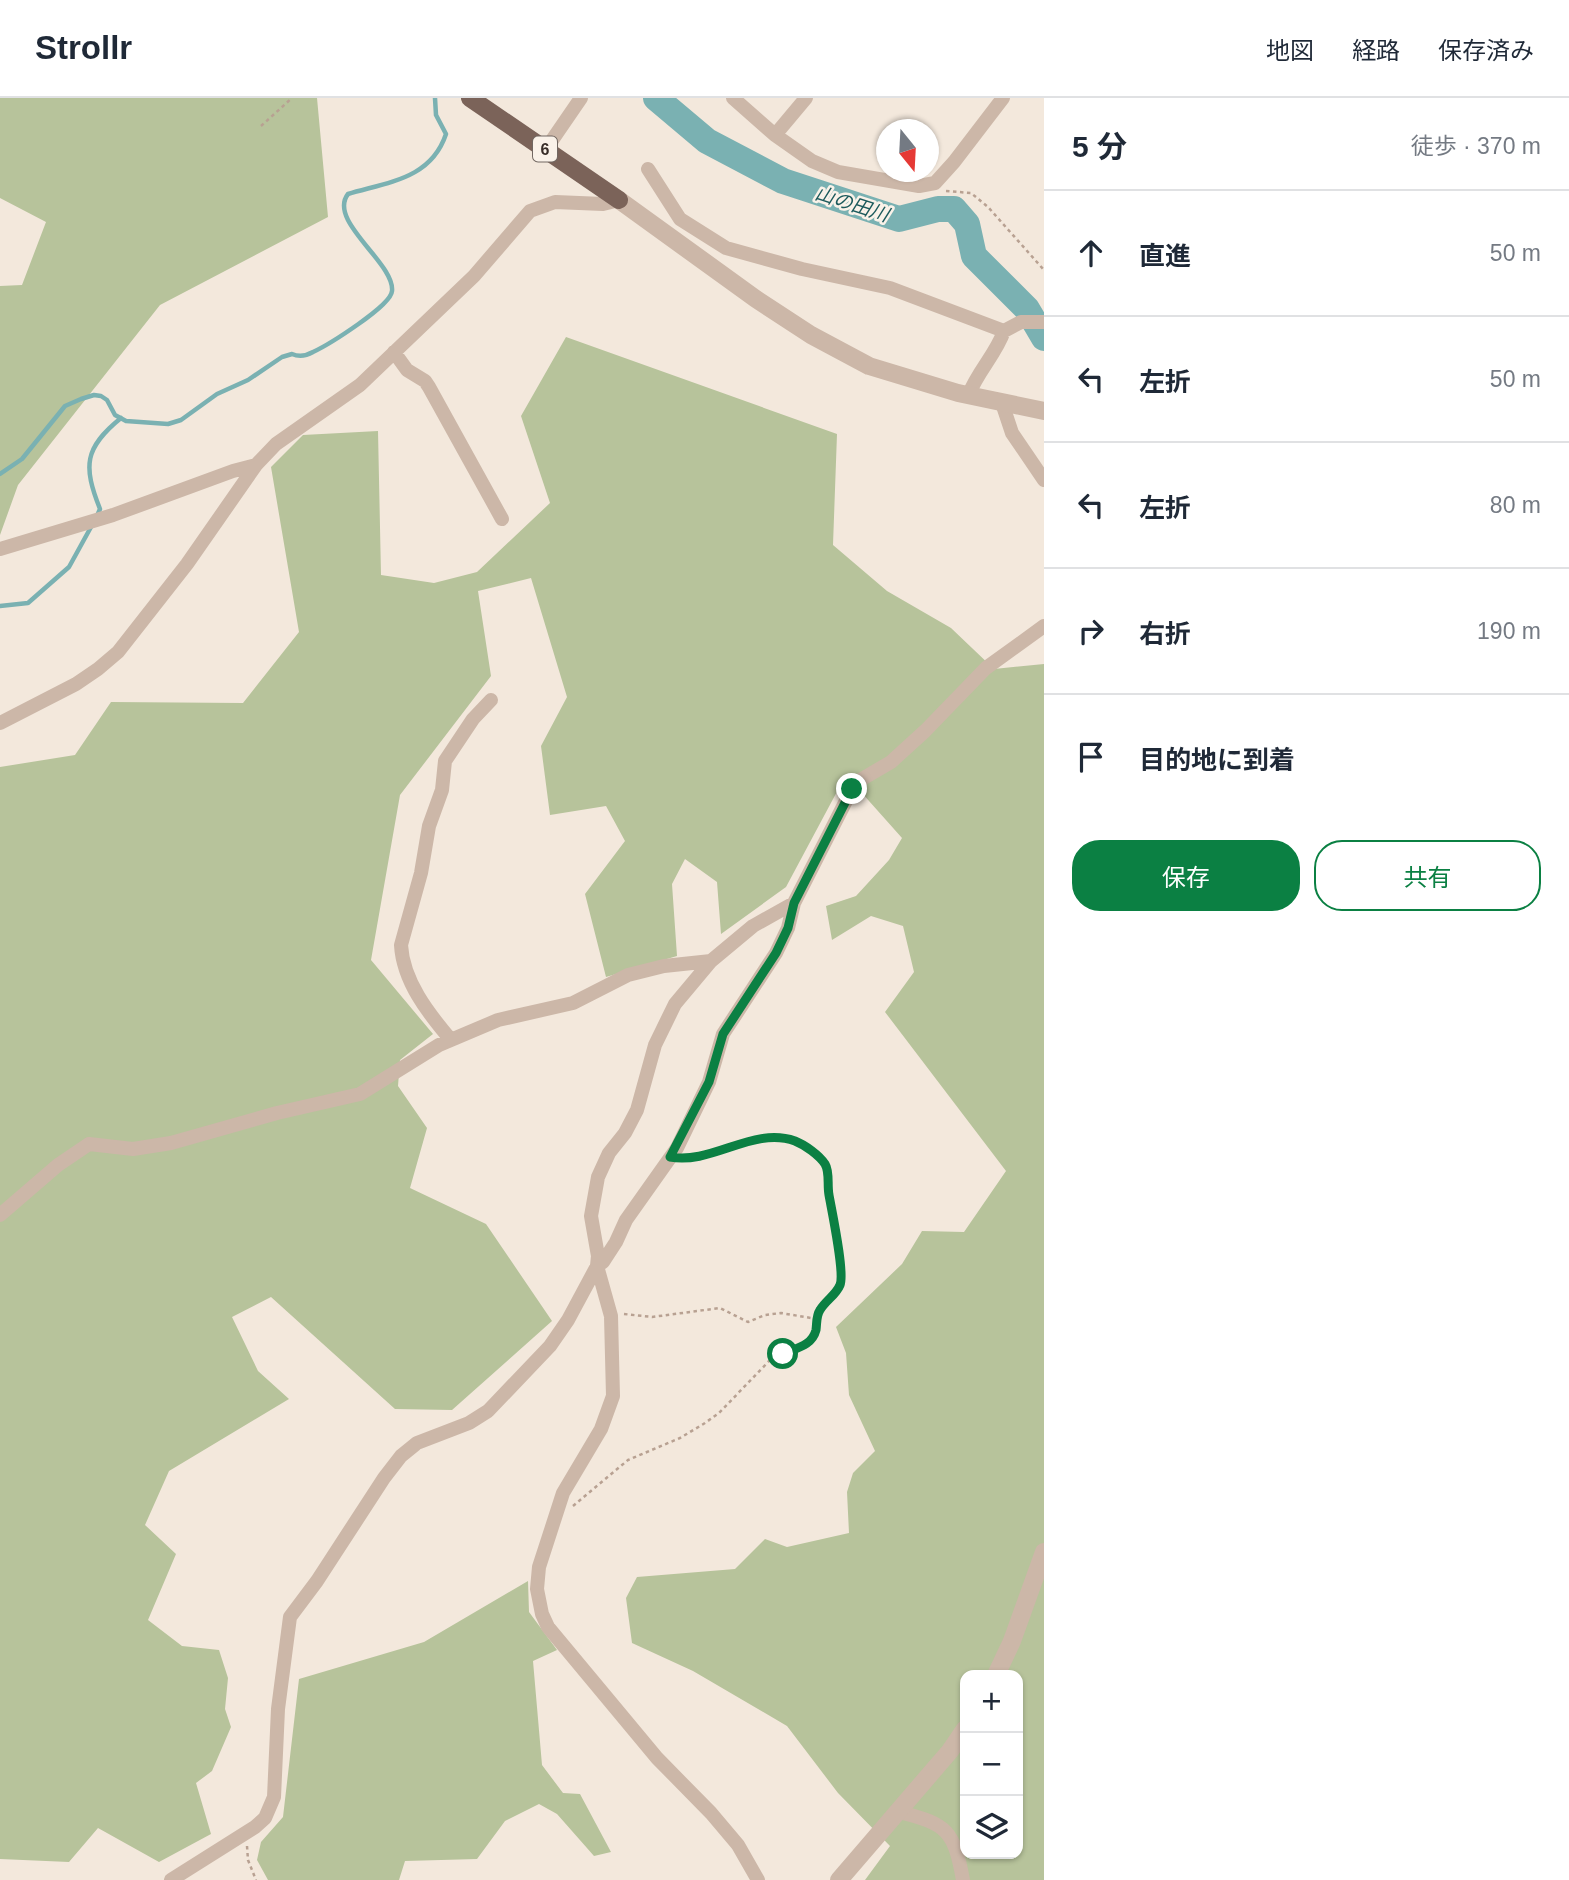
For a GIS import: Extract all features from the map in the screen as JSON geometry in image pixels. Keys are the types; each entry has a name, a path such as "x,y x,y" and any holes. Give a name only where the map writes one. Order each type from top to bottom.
{"main road":[{"name":"6","path":"470,98 619,200"}],"street":[{"path":"545,149 580,98"},
{"path":"733,98 795,150 838,172 912,186 935,183 1003,98"},
{"path":"775,135 806,98"},
{"path":"648,169 680,219 726,248 802,269 890,288 1004,331"},
{"path":"0,723 76,684 118,652 187,564 256,465 276,444 359,386 474,276 530,211 555,202 603,204 619,200 811,335 869,366 958,393 1044,411"},
{"path":"969,394 975,379 999,346 1004,331 1021,322 1044,322"},
{"path":"394,352 407,370 425,381 429,387 502,519"},
{"path":"1002,403 1012,433 1044,480"},
{"path":"0,549 113,515 256,465"},
{"path":"171,1880 265,1818 274,1797 278,1709 290,1617 401,1456 424,1440 469,1423 494,1406 550,1346 568,1320 597,1266 610,1252 626,1220 670,1157 709,1082 723,1034 776,953 788,928 794,903 852,789 899,754 986,668 1044,626"},
{"path":"451,1040 433,1020 409,978 401,956 401,945 421,873 429,826 439,801 445,761 473,719 491,700"},
{"path":"758,1880 738,1845 657,1758 548,1627 542,1614 537,1589 538,1567 563,1493 609,1412 613,1396 610,1313 597,1266 598,1256 591,1216 598,1177 609,1153 625,1133 637,1110 655,1045 675,1004 710,961 753,926 794,903"},
{"path":"0,1215 58,1165 89,1144 133,1149 171,1143 277,1112 347,1098 360,1094 451,1040 498,1020 573,1003 628,975 673,964 710,961"},
{"path":"998,1670 1012,1641 1044,1552"},
{"path":"839,1880 899,1812 962,1733"},
{"path":"899,1812 938,1825 953,1839 963,1880"}],"path":[{"path":"261,126 292,98"},
{"path":"935,183 944,190 971,193 988,207 1044,270"},
{"path":"556,1516 586,1497 628,1460 680,1438 712,1418 771,1359 808,1343 813,1338 823,1305 840,1285 842,1278 828,1189 828,1171 819,1157 797,1142 772,1138 712,1152 702,1157 670,1157"},
{"path":"610,1313 652,1317 720,1308 748,1322 765,1315 781,1313 817,1319"},
{"path":"246,1832 248,1860 256,1880"}],"green space":[{"path":"0,98 317,98 328,217 160,305 18,485 0,535 0,286 22,285 46,222 0,198"},
{"path":"566,337 837,434 833,545 887,591 951,628 994,669 1044,664 1044,1880 865,1880 890,1846 838,1793 787,1726 693,1671 632,1643 626,1598 637,1577 735,1569 765,1539 787,1547 849,1533 847,1492 853,1473 875,1451 849,1395 846,1353 836,1327 902,1264 922,1231 964,1232 1006,1171 885,1012 914,972 903,926 871,916 832,940 826,906 856,896 889,860 902,838 861,792 840,786 786,887 721,934 717,882 685,859 672,884 677,956 606,977 585,894 625,841 606,806 550,815 541,746 567,697 531,578 478,591 491,676 400,795 371,960 433,1034 400,1060 398,1086 427,1128 410,1188 486,1224 552,1321 452,1410 395,1409 271,1297 232,1317 258,1371 289,1399 169,1471 145,1525 176,1554 148,1620 182,1646 219,1650 228,1678 225,1709 231,1727 212,1771 196,1783 211,1834 159,1862 98,1828 69,1862 0,1859 0,767 75,755 111,702 243,703 299,632 271,467 303,435 378,431 381,575 434,583 477,572 550,503 521,416"},
{"path":"528,1581 529,1612 557,1650 533,1661 542,1765 563,1793 580,1794 611,1852 594,1856 557,1814 539,1804 505,1821 477,1859 405,1861 399,1880 268,1880 257,1860 261,1842 283,1817 299,1679 424,1642"}],"waterway":[{"path":"0,474 22,459 65,406 94,395 107,400 115,415 126,421 168,424 181,420 217,394 248,380 282,357 292,354 305,355 321,348 381,306 392,291 390,280 353,229 346,217 344,205 348,194 393,182 419,170 430,161 446,134 436,115 435,98"},
{"name":"山の田川","path":"656,98 707,141 783,181 899,219 938,209 954,209 967,224 974,256 1027,309 1044,338"},
{"path":"97,516 100,509 91,481 90,459 100,439 121,418"},
{"path":"0,606 28,603 69,567 91,527"}],"route":[{"path":"783,1354 813,1338 818,1313 835,1293 842,1278 828,1189 828,1171 824,1163 797,1142 772,1138 712,1152 702,1157 670,1157 709,1082 723,1034 776,953 788,928 794,903 852,789"}]}
